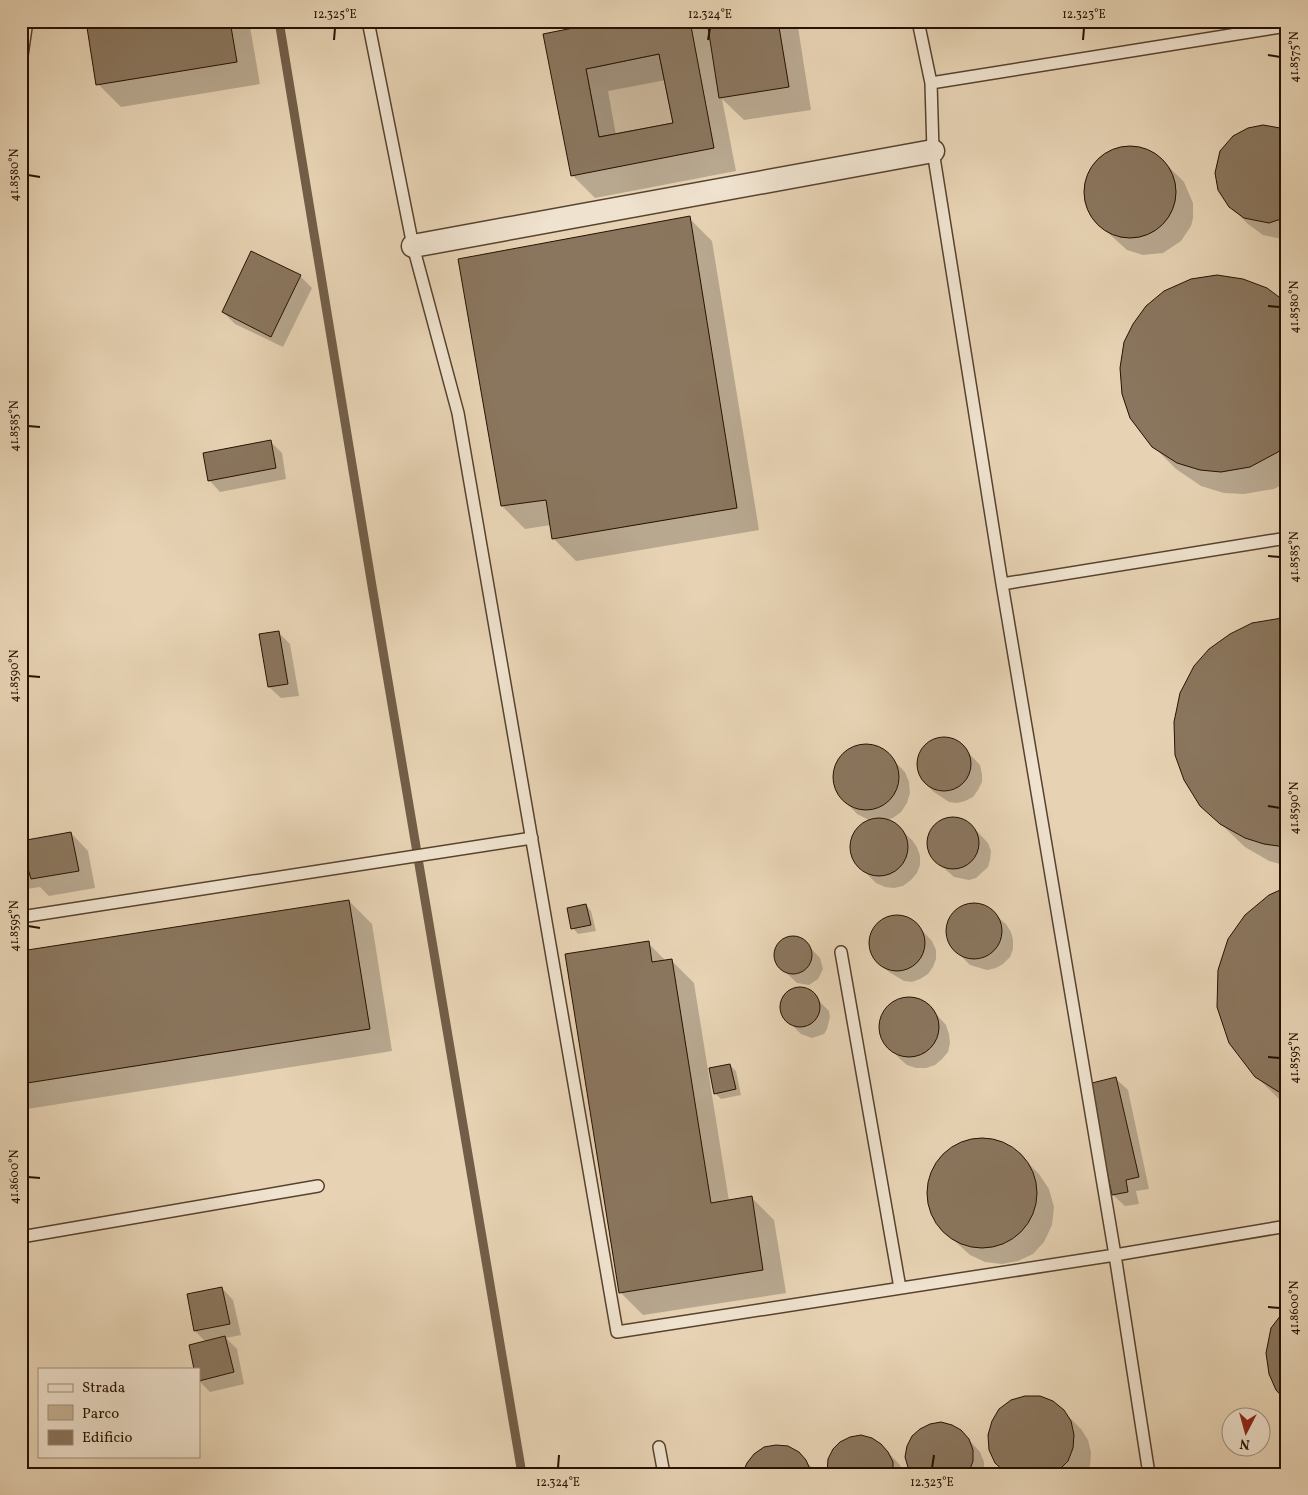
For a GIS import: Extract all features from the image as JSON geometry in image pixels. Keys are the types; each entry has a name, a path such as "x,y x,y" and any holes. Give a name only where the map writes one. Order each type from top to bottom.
{"street":[{"path":"413,246 933,151"}],"lane":[{"path":"21,62 27,21"},
{"path":"368,21 413,246 458,413 617,1332 1115,1255 1287,1226"},
{"path":"918,21 931,83 933,151 1002,584 1115,1255 1149,1474"},
{"path":"931,83 1287,26"},
{"path":"1002,584 1287,538"},
{"path":"21,917 532,838"},
{"path":"841,952 900,1288"},
{"path":"21,1237 318,1186"},
{"path":"660,1447 664,1474"}],"green space":[{"path":"659,54 673,123 599,137 586,69"}],"building":[{"path":"86,21 230,21 237,62 96,85"},
{"path":"608,21 690,21 714,148 571,176 543,34","holes":["659,54 673,123 599,137 586,69"]},
{"path":"707,21 778,21 789,87 719,98"},
{"path":"1263,125 1287,131 1287,217 1269,223 1244,218 1229,207 1218,190 1215,173 1220,151 1233,136 1248,128"},
{"path":"1130,146 1148,149 1163,159 1173,174 1176,192 1173,210 1163,225 1148,235 1130,238 1112,235 1097,225 1087,210 1084,192 1087,174 1097,159 1112,149"},
{"path":"690,216 737,508 552,539 546,500 501,506 458,259"},
{"path":"251,251 301,275 271,337 222,312"},
{"path":"1217,275 1243,279 1267,288 1287,303 1287,443 1278,452 1250,467 1221,472 1200,470 1177,463 1152,447 1130,418 1122,394 1120,368 1124,342 1133,324 1146,306 1164,291 1191,279"},
{"path":"271,440 276,468 208,481 203,453"},
{"path":"1287,618 1287,847 1264,844 1245,838 1220,824 1200,806 1184,780 1175,755 1174,722 1180,693 1194,666 1209,649 1230,634 1252,623"},
{"path":"279,631 288,684 268,687 259,634"},
{"path":"939,737 949,737 959,741 967,749 971,764 967,779 959,787 949,791 939,791 929,787 921,779 917,769 917,759 921,749 929,741"},
{"path":"866,744 879,747 889,754 896,764 899,777 896,790 889,800 879,807 866,810 853,807 843,800 836,790 833,777 836,764 843,754 853,747"},
{"path":"948,817 958,817 968,821 975,828 979,843 975,858 968,865 958,869 948,869 938,865 931,858 927,848 927,838 931,828 938,821"},
{"path":"873,818 885,818 900,826 908,841 908,853 900,868 885,876 873,876 858,868 850,853 850,841 858,826"},
{"path":"71,832 79,871 31,879 28,869 21,870 21,841"},
{"path":"1287,887 1287,1097 1255,1077 1229,1043 1217,1007 1218,970 1228,939 1245,915 1269,895"},
{"path":"349,900 370,1029 21,1084 21,951"},
{"path":"968,903 980,903 990,907 998,915 1002,931 998,947 990,955 980,959 968,959 958,955 950,947 946,937 946,925 950,915 958,907"},
{"path":"586,904 591,925 571,929 567,908"},
{"path":"897,915 908,917 917,923 923,932 925,943 923,954 917,963 908,969 897,971 886,969 877,963 871,954 869,943 871,932 877,923 886,917"},
{"path":"793,936 806,942 812,955 806,968 793,974 780,968 774,955 780,942"},
{"path":"649,941 652,962 672,959 711,1203 752,1196 763,1270 619,1293 565,954"},
{"path":"800,987 814,993 820,1007 814,1021 800,1027 786,1021 780,1007 786,993"},
{"path":"909,997 925,1002 930,1006 934,1011 939,1027 934,1043 930,1048 925,1052 909,1057 893,1052 888,1048 884,1043 879,1027 884,1011 888,1006 893,1002"},
{"path":"730,1064 736,1089 714,1094 709,1068"},
{"path":"1116,1077 1139,1177 1126,1180 1128,1192 1112,1195 1088,1084"},
{"path":"982,1138 1003,1143 1021,1154 1032,1172 1037,1193 1032,1214 1021,1232 1003,1243 982,1248 961,1243 943,1232 932,1214 927,1193 932,1172 943,1154 961,1143"},
{"path":"222,1287 230,1324 194,1331 187,1294"},
{"path":"1287,1307 1287,1402 1276,1390 1269,1374 1266,1353 1271,1328"},
{"path":"225,1336 234,1372 200,1381 200,1368 194,1368 189,1345"},
{"path":"1025,1396 1040,1396 1053,1401 1064,1410 1071,1421 1074,1435 1073,1448 1068,1461 1055,1474 1007,1474 995,1463 989,1450 988,1435 992,1421 999,1409 1011,1400"},
{"path":"941,1422 961,1430 969,1439 973,1450 973,1461 968,1474 910,1474 905,1457 907,1446 912,1436 930,1424"},
{"path":"861,1435 872,1438 888,1452 893,1462 893,1474 827,1474 828,1459 833,1449 840,1442 850,1437"},
{"path":"788,1446 799,1452 806,1460 812,1474 742,1474 754,1454 764,1447"}],"waterway":[{"path":"279,21 522,1474"}]}
